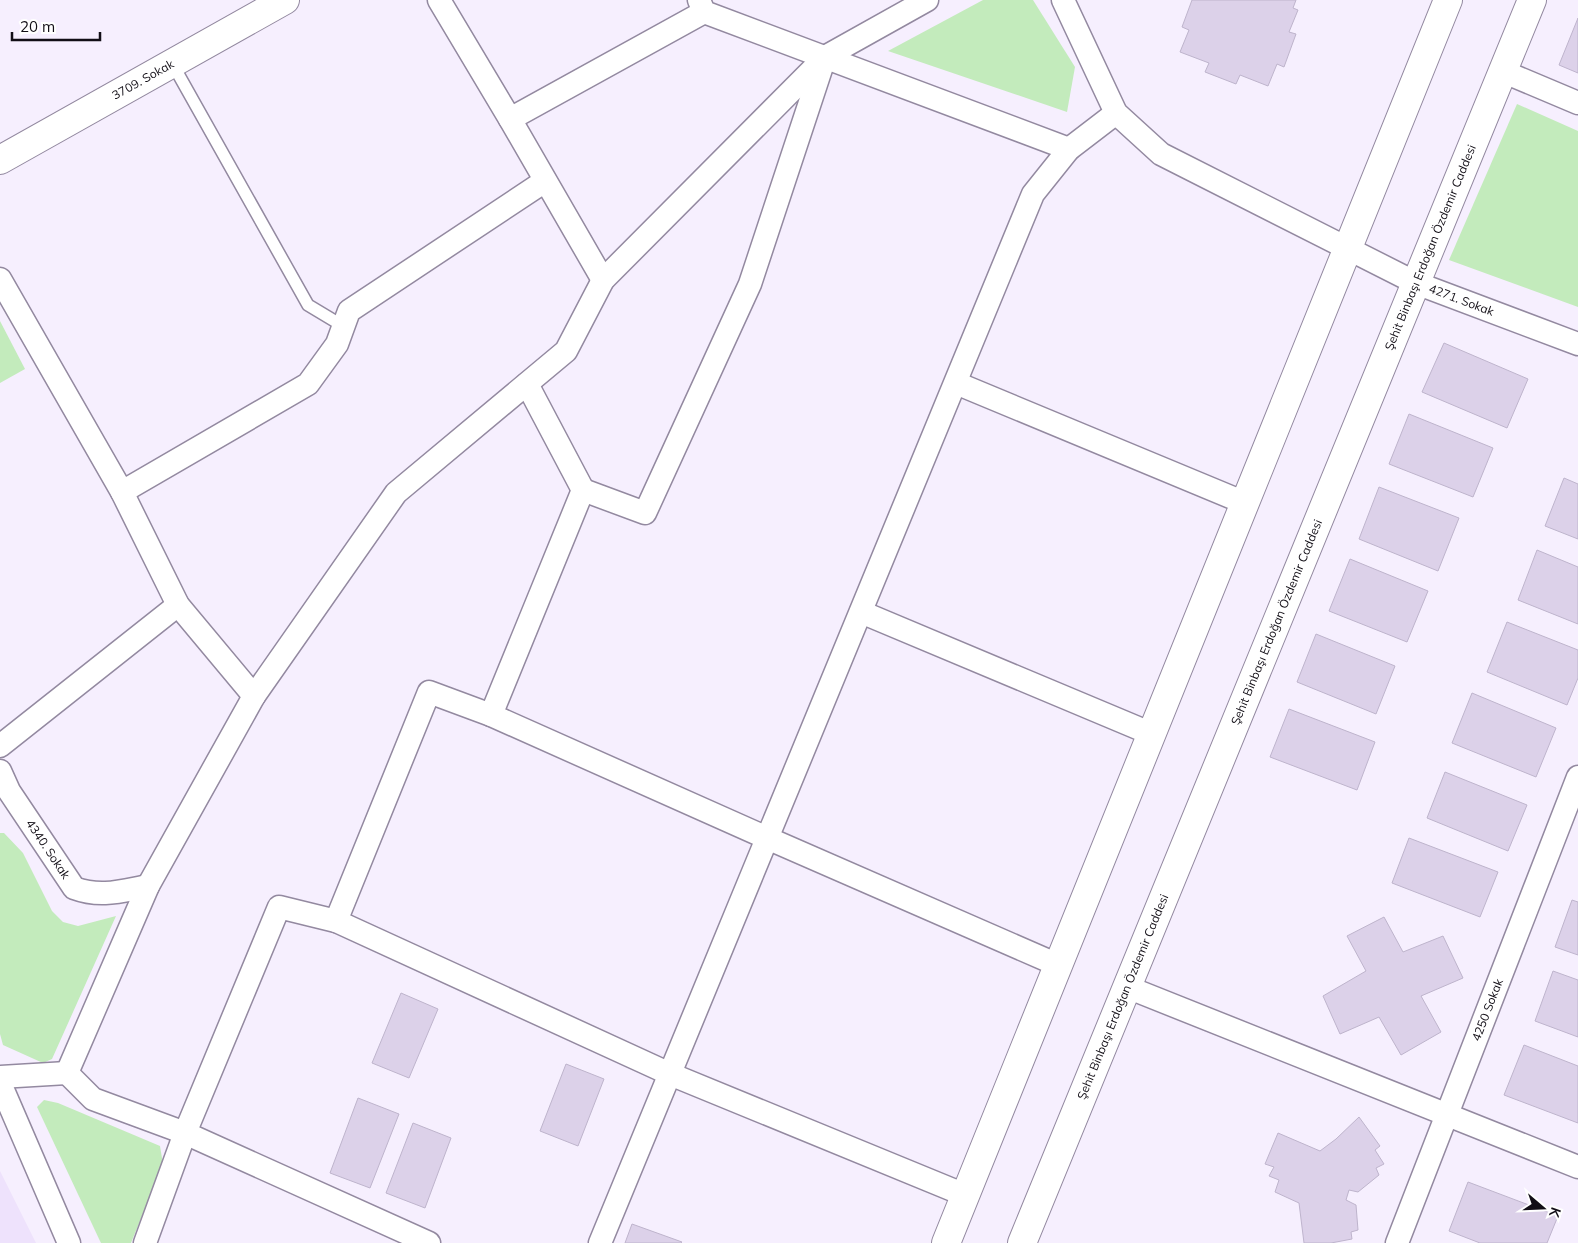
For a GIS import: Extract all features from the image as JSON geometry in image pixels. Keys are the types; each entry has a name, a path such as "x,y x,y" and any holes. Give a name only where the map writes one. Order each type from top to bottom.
{"main road":[{"name":"3709. Sokak","path":"0,160 285,0"},
{"path":"946,1243 1448,0"},
{"name":"Şehit Binbaşı Erdoğan Özdemir Caddesi","path":"1022,1243 1532,0"}],"street":[{"path":"439,0 603,280"},
{"path":"68,1073 148,886 254,696 396,493 566,351 603,280 825,57 927,0"},
{"path":"600,1243 1033,194 1069,149 1116,113 1063,0"},
{"path":"510,119 701,6 825,57 1069,149"},
{"path":"527,384 583,490 645,512 750,284 825,57"},
{"path":"1502,72 1578,103"},
{"name":"4271. Sokak","path":"1116,113 1161,154 1347,249 1416,283 1578,344"},
{"path":"122,492 308,384 337,344 349,311 545,181"},
{"path":"0,279 122,492 178,605 254,696"},
{"path":"956,383 1245,502"},
{"path":"491,715 583,490"},
{"path":"0,746 178,605"},
{"path":"861,612 1152,734"},
{"path":"336,920 429,692 491,715 1058,965"},
{"name":"4250 Sokak","path":"1397,1243 1448,1116 1578,777"},
{"name":"4340. Sokak","path":"3,786 74,888 88,893 105,894 148,886"},
{"path":"145,1243 185,1133 279,907 336,920 670,1074 965,1195"},
{"path":"1127,987 1578,1167"},
{"path":"0,1077 68,1073 93,1099 185,1133 429,1243"},
{"path":"0,1084 69,1243"}],"lane":[{"path":"172,64 308,305 343,326"}],"shaded area":[{"path":"0,1171 36,1243 0,1243"}],"green space":[{"path":"983,0 1033,0 1075,67 1067,112 888,51"},
{"path":"1517,104 1578,131 1578,307 1449,260"},
{"path":"0,321 25,369 0,383"},
{"path":"0,833 4,833 23,853 52,911 63,922 78,926 116,916 52,1059 43,1063 3,1045 0,1034"},
{"path":"44,1100 58,1103 160,1146 163,1164 131,1243 101,1243 37,1107"}],"building":[{"path":"1192,0 1296,0 1293,8 1298,10 1289,32 1296,34 1284,67 1277,64 1268,86 1240,75 1236,84 1205,72 1209,63 1180,52 1189,30 1182,27"},
{"path":"1578,18 1578,73 1559,65"},
{"path":"1444,343 1528,379 1507,428 1422,392"},
{"path":"1409,414 1493,448 1473,497 1389,464"},
{"path":"1564,478 1578,484 1578,539 1545,526"},
{"path":"1379,487 1459,518 1438,571 1359,539"},
{"path":"1537,550 1578,567 1578,624 1518,600"},
{"path":"1350,559 1428,591 1407,642 1329,611"},
{"path":"1507,622 1578,650 1578,678 1567,705 1487,672"},
{"path":"1316,634 1395,666 1376,714 1297,682"},
{"path":"1472,693 1556,728 1536,777 1452,743"},
{"path":"1289,709 1375,742 1357,790 1270,757"},
{"path":"1445,772 1527,805 1508,851 1427,818"},
{"path":"1409,838 1498,872 1480,917 1392,883"},
{"path":"1572,900 1578,902 1578,955 1555,947"},
{"path":"1384,917 1403,952 1443,936 1463,978 1421,996 1441,1032 1401,1055 1379,1017 1340,1034 1323,996 1366,971 1347,936"},
{"path":"1553,971 1578,980 1578,1037 1535,1021"},
{"path":"401,993 438,1009 409,1078 372,1063"},
{"path":"1524,1045 1578,1066 1578,1123 1504,1095"},
{"path":"566,1064 604,1079 578,1146 540,1131"},
{"path":"358,1098 399,1114 370,1188 330,1173"},
{"path":"1359,1117 1380,1146 1375,1150 1384,1164 1376,1168 1379,1175 1358,1192 1349,1190 1346,1200 1356,1205 1358,1230 1351,1232 1352,1239 1331,1243 1304,1243 1299,1203 1275,1192 1279,1180 1269,1176 1274,1167 1265,1164 1278,1133 1320,1151"},
{"path":"413,1123 451,1138 425,1208 386,1193"},
{"path":"1468,1182 1558,1216 1547,1243 1480,1243 1449,1231"},
{"path":"632,1224 682,1242 625,1243"}]}
